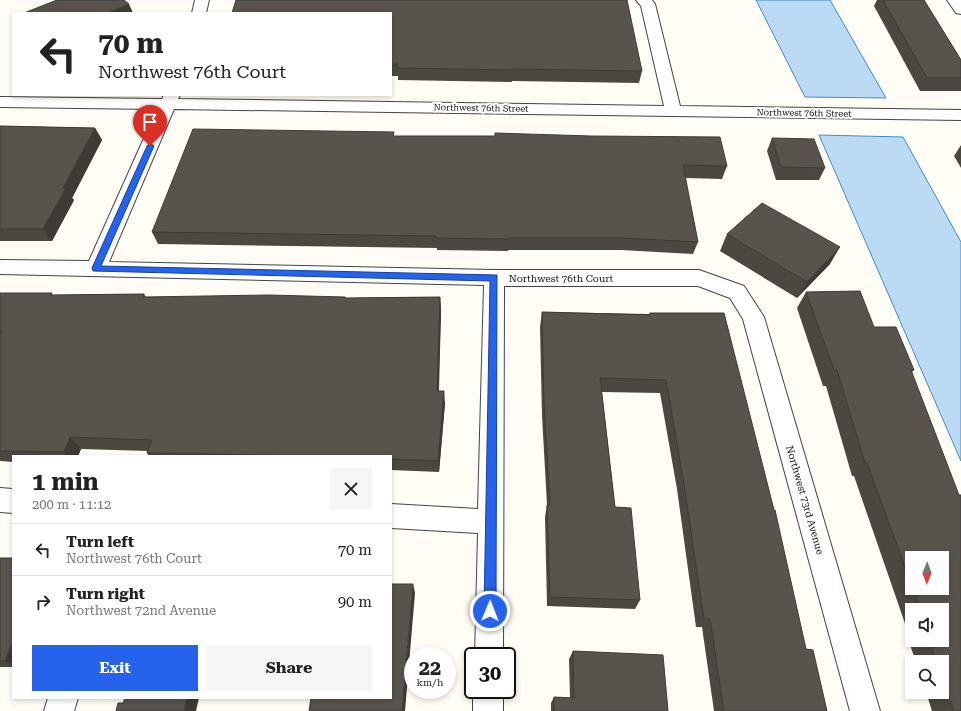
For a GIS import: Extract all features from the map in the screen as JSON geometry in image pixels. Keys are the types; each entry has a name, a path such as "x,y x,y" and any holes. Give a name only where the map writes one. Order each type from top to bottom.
{"street":[{"path":"199,12 202,0"},
{"path":"643,0 648,4 673,110"},
{"path":"954,0 961,10"},
{"path":"96,268 170,100"},
{"name":"Northwest 76th Street","path":"0,102 170,100 961,115"},
{"name":"Northwest 76th Court","path":"0,267 494,278 699,278 736,292"},
{"path":"489,647 494,278"},
{"name":"Northwest 73rd Avenue","path":"736,292 753,317 865,711"},
{"path":"0,500 12,501"},
{"path":"392,516 491,522"},
{"path":"58,711 63,699"},
{"path":"488,699 488,711"}],"water":[{"path":"756,0 830,0 886,98 805,97"},
{"path":"819,135 903,137 961,242 961,461"}],"building":[{"path":"57,0 124,0 129,4 109,12 27,12"},
{"path":"236,0 627,0 642,71 397,68 398,64 392,64 392,12 232,12"},
{"path":"883,0 924,0 961,60 961,78 927,78"},
{"path":"0,126 95,128 63,188 66,188 43,229 0,229"},
{"path":"193,129 394,132 393,136 495,136 495,133 591,136 720,137 727,166 683,165 698,242 624,238 508,239 436,238 436,236 152,232"},
{"path":"772,138 814,139 825,168 781,167"},
{"path":"762,203 840,247 807,282 727,234"},
{"path":"860,291 874,327 896,327 914,370 911,370 959,495 961,495 961,711 954,711 949,697 949,655 934,655 932,647 949,647 949,603 918,603 916,595 949,595 949,551 905,551 905,567 867,463 865,463 837,370 834,370 806,292"},
{"path":"0,293 52,293 50,295 144,294 143,297 268,295 345,298 440,297 437,391 444,391 438,461 392,459 392,455 147,453 152,440 70,437 64,452 0,451 0,335 2,331 0,331"},
{"path":"542,312 650,315 650,313 724,313 775,510 806,649 813,650 827,711 724,711 710,619 704,619 683,478 666,380 600,378 615,507 631,508 640,600 550,597 547,505 550,505 544,402"},
{"path":"0,558 12,558 12,644 5,661 0,661"},
{"path":"392,584 413,584 408,647 404,647 404,688 402,711 309,711 311,699 392,699"},
{"path":"573,651 663,655 668,711 554,711 554,697 574,698"},
{"path":"125,699 187,699 184,711 116,711 118,703 123,703"}],"route":[{"path":"150,146 96,268 494,278 490,611"}]}
